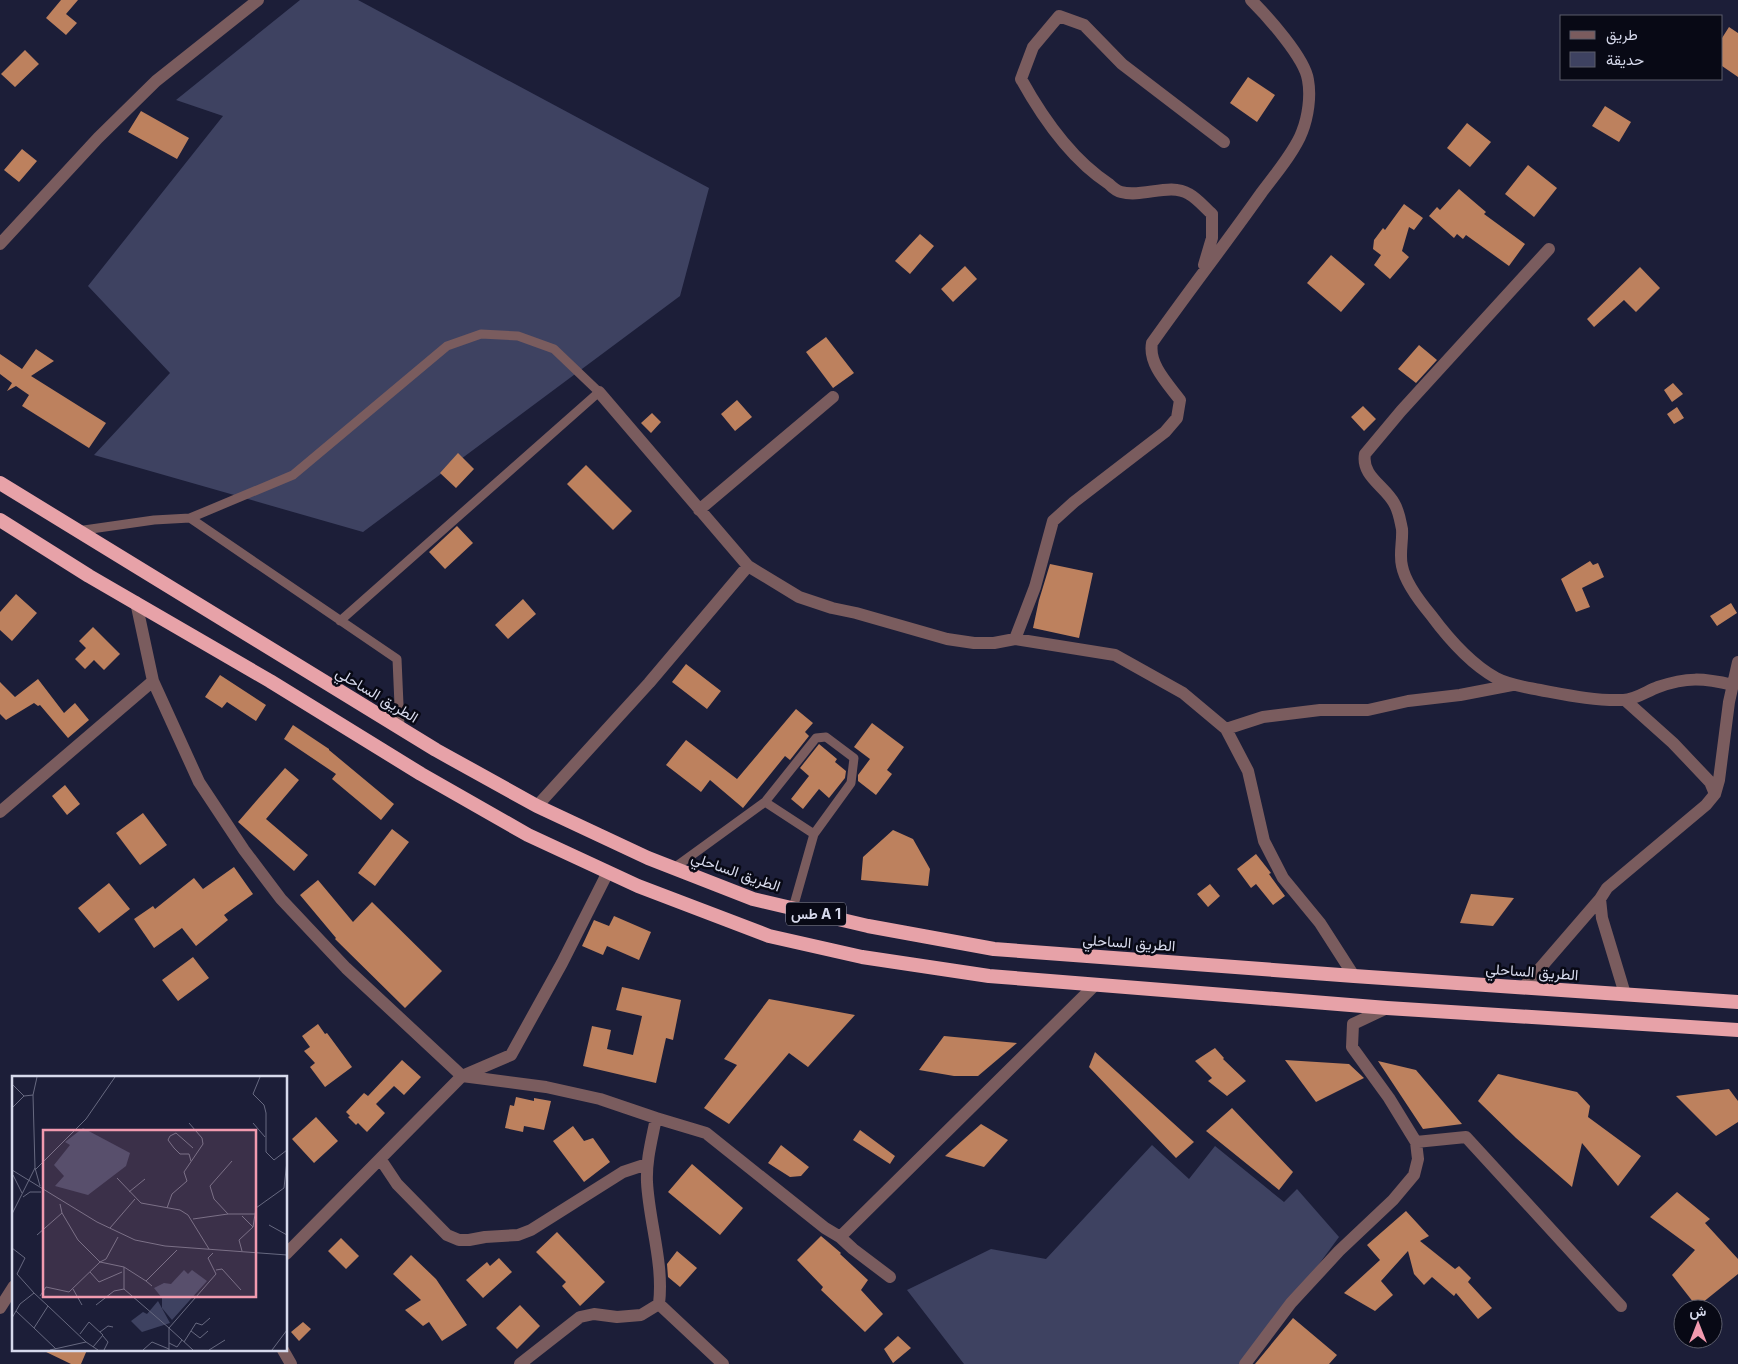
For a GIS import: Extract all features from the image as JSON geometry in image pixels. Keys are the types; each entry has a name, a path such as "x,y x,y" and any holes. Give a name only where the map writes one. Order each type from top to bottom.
{"highway":[{"name":"الطريق الساحلي","path":"0,483 436,750 537,806 648,858 753,899 868,926 994,949 1738,1002"},
{"name":"طس A 1","path":"0,520 89,576 270,681 421,774 528,835 638,886 769,936 862,957 989,976 1387,1008 1738,1030"}],"street":[{"path":"0,244 98,138 156,81 258,0"},
{"path":"1015,639 1035,587 1053,521 1074,502 1165,432 1177,418 1180,400 1153,360 1150,352 1152,343 1287,158 1302,134 1308,112 1308,79 1300,61 1268,18 1251,0"},
{"path":"1202,273 1212,238 1212,214 1189,193 1172,190 1149,193 1121,192 1097,177 1066,144 1038,109 1021,79 1033,47 1059,16 1084,25 1122,64 1224,142"},
{"path":"1549,249 1365,454 1366,470 1394,502 1400,517 1402,567 1424,606 1439,626 1476,663 1497,679 1513,685 1567,696 1625,700 1659,687 1686,680 1708,679 1733,685"},
{"path":"599,392 748,566 799,597 832,608 864,615 947,639 974,643 994,643 1015,639 1115,655 1183,693 1226,729 1248,771 1264,841 1283,878 1320,923 1354,976"},
{"path":"699,510 833,397"},
{"path":"537,806 649,683 748,566"},
{"path":"136,602 154,681 199,782 244,850 281,899 346,968 462,1076 546,1087 600,1099 706,1133 890,1277"},
{"path":"1522,988 1600,899 1607,888 1706,805 1715,794 1719,780 1738,662"},
{"path":"0,812 154,681"},
{"path":"1226,729 1263,717 1320,710 1368,710 1408,701 1460,695 1513,685"},
{"path":"1625,700 1680,750 1710,782 1715,794"},
{"path":"288,1252 462,1076 512,1055 562,963 608,872"},
{"path":"1600,899 1602,918 1625,994"},
{"path":"840,1237 1096,984"},
{"path":"1245,1364 1291,1303 1339,1251 1393,1200 1414,1175 1418,1159 1416,1142 1389,1098 1352,1047 1353,1024 1387,1008"},
{"path":"656,1118 647,1164 647,1182 661,1289 659,1304"},
{"path":"1416,1142 1466,1137 1621,1306"},
{"path":"381,1160 398,1184 447,1235 459,1240 518,1235 531,1230 623,1172 647,1164"},
{"path":"0,1308 12,1289"},
{"path":"520,1364 580,1317 594,1314 617,1317 641,1315 659,1304"},
{"path":"659,1304 723,1364"},
{"path":"284,1352 291,1364"}],"lane":[{"path":"77,531 154,520 190,518 293,475 447,346 481,334 518,336 554,349 599,392 340,621"},
{"path":"190,518 397,659 400,728"},
{"path":"674,868 765,802 816,738 826,737 854,758 851,783 814,834 793,908"},
{"path":"765,802 814,834"}],"green space":[{"path":"300,0 358,0 709,188 680,296 363,532 94,455 170,373 88,286 223,116 176,100"},
{"path":"1152,1145 1189,1179 1215,1146 1284,1202 1297,1189 1339,1237 1245,1364 964,1364 907,1290 991,1249 1046,1259"}],"building":[{"path":"61,0 78,0 66,14 77,23 66,35 46,18"},
{"path":"1729,27 1738,33 1738,77 1723,67 1723,36"},
{"path":"25,50 39,64 15,87 1,74"},
{"path":"1248,77 1275,95 1257,122 1230,103"},
{"path":"1605,106 1631,122 1619,142 1592,126"},
{"path":"141,111 189,138 177,159 128,132"},
{"path":"1467,123 1491,142 1470,167 1447,148"},
{"path":"22,149 37,161 19,182 4,170"},
{"path":"1528,165 1557,188 1534,217 1505,194"},
{"path":"1459,189 1486,212 1484,214 1525,244 1509,266 1466,235 1463,239 1457,234 1454,238 1429,216 1437,207 1440,210"},
{"path":"1404,204 1423,218 1414,230 1409,227 1402,251 1409,257 1390,279 1374,265 1381,255 1373,249 1374,240 1383,228 1385,230"},
{"path":"920,234 934,246 910,274 895,261"},
{"path":"1331,255 1365,284 1341,312 1307,283"},
{"path":"965,266 977,279 953,302 941,289"},
{"path":"1640,267 1660,288 1636,312 1624,300 1594,327 1587,319"},
{"path":"826,337 854,373 833,388 806,352"},
{"path":"1419,345 1437,360 1416,383 1398,369"},
{"path":"36,349 54,361 31,376 106,423 89,448 22,406 29,395 16,386 7,391 12,383 0,374 0,354 22,369"},
{"path":"1673,383 1683,394 1672,402 1664,390"},
{"path":"737,400 752,417 735,431 721,414"},
{"path":"1363,406 1376,419 1364,431 1351,417"},
{"path":"1677,407 1684,418 1674,424 1667,414"},
{"path":"652,413 661,422 651,433 641,423"},
{"path":"458,453 474,469 456,488 440,473"},
{"path":"586,465 632,511 613,530 567,484"},
{"path":"457,526 473,543 445,569 429,552"},
{"path":"1590,561 1593,565 1598,563 1604,577 1582,588 1590,607 1576,612 1561,579"},
{"path":"1050,564 1093,573 1079,638 1033,628"},
{"path":"16,594 37,613 12,641 0,630 0,612"},
{"path":"523,599 536,614 508,639 495,625"},
{"path":"1731,603 1737,613 1717,626 1710,616"},
{"path":"93,627 120,654 104,670 94,660 85,669 75,659 86,648 79,641"},
{"path":"686,664 721,691 707,709 672,682"},
{"path":"220,675 266,705 256,721 227,702 222,708 205,697"},
{"path":"38,679 64,713 75,703 89,720 68,738 40,705 38,706 34,703 6,720 0,714 0,682 15,697"},
{"path":"796,709 813,723 805,732 809,736 790,760 785,756 743,808 710,780 701,792 666,765 686,740 737,779"},
{"path":"872,723 904,747 887,770 892,774 876,795 858,781 858,775 870,759 854,747"},
{"path":"293,725 329,749 394,804 381,820 332,779 336,774 284,739"},
{"path":"819,744 837,759 835,762 846,771 845,778 829,798 819,789 803,809 791,799 809,776 800,768"},
{"path":"285,768 299,780 266,819 308,855 294,871 238,822"},
{"path":"65,785 80,804 67,815 52,796"},
{"path":"143,813 167,845 140,865 116,833"},
{"path":"392,829 409,842 375,886 358,873"},
{"path":"893,830 913,839 930,869 928,886 861,880 863,857"},
{"path":"1256,854 1271,873 1269,874 1285,896 1273,905 1256,884 1251,888 1237,869"},
{"path":"234,867 253,894 224,915 228,920 196,946 182,928 154,948 134,919 153,906 155,909 194,878 203,889"},
{"path":"318,880 353,922 372,902 442,971 405,1008 335,939 300,895"},
{"path":"109,883 130,909 99,933 78,908"},
{"path":"1210,884 1220,896 1208,907 1197,894"},
{"path":"1471,894 1514,898 1493,926 1460,923"},
{"path":"614,916 651,932 639,960 607,946 603,955 582,946 594,920 609,926"},
{"path":"193,957 209,978 178,1001 162,980"},
{"path":"622,987 681,1000 673,1040 666,1038 656,1083 583,1066 592,1026 611,1030 607,1049 633,1055 642,1016 616,1010"},
{"path":"769,999 855,1015 808,1067 789,1053 729,1124 704,1108 737,1065 724,1059"},
{"path":"318,1024 352,1067 325,1087 310,1067 315,1063 304,1051 310,1047 302,1036"},
{"path":"944,1036 1017,1043 978,1076 954,1076 919,1070"},
{"path":"1215,1048 1223,1059 1246,1081 1227,1096 1208,1081 1212,1078 1195,1061"},
{"path":"1095,1052 1194,1142 1176,1158 1089,1067"},
{"path":"402,1060 421,1077 404,1095 394,1086 376,1104 385,1113 367,1132 358,1123 356,1125 346,1112 364,1093 368,1096"},
{"path":"1285,1060 1349,1064 1364,1078 1316,1102"},
{"path":"1378,1061 1416,1070 1462,1124 1423,1129"},
{"path":"1498,1074 1577,1092 1590,1106 1588,1117 1641,1156 1618,1186 1582,1143 1572,1187 1516,1138 1478,1101"},
{"path":"1729,1089 1738,1101 1738,1122 1716,1136 1676,1096"},
{"path":"516,1097 534,1101 534,1098 551,1101 544,1130 524,1126 523,1132 505,1128 510,1105 514,1106"},
{"path":"1232,1108 1293,1172 1279,1190 1206,1131"},
{"path":"316,1117 338,1141 314,1163 292,1139"},
{"path":"981,1124 1008,1140 984,1167 945,1156"},
{"path":"573,1126 584,1141 593,1138 610,1162 584,1182 553,1141"},
{"path":"860,1130 895,1156 890,1164 853,1140"},
{"path":"781,1145 809,1167 801,1176 790,1177 768,1163"},
{"path":"692,1164 743,1208 720,1235 668,1192"},
{"path":"1677,1192 1710,1219 1705,1223 1738,1259 1738,1274 1707,1299 1691,1299 1672,1275 1695,1250 1650,1217"},
{"path":"1406,1211 1429,1236 1420,1241 1455,1269 1459,1266 1471,1278 1468,1282 1492,1308 1478,1319 1456,1293 1454,1296 1432,1277 1424,1285 1414,1274 1408,1251 1381,1281 1393,1295 1375,1311 1344,1293 1380,1260 1367,1245"},
{"path":"557,1232 605,1282 580,1306 562,1286 566,1282 536,1252"},
{"path":"821,1236 868,1280 861,1290 883,1314 865,1332 821,1290 823,1287 797,1260"},
{"path":"341,1238 359,1256 346,1269 328,1251"},
{"path":"677,1251 697,1268 680,1287 668,1277 667,1264"},
{"path":"411,1255 436,1279 467,1325 442,1341 429,1322 423,1326 405,1310 421,1300 393,1274"},
{"path":"499,1258 512,1272 483,1298 466,1280 487,1262 490,1266"},
{"path":"520,1305 540,1326 517,1349 496,1328"},
{"path":"1293,1318 1337,1355 1329,1364 1255,1364"},
{"path":"303,1322 311,1329 299,1341 291,1332"},
{"path":"898,1336 911,1348 893,1363 884,1349"},
{"path":"46,1352 86,1352 81,1364 71,1364"}]}
